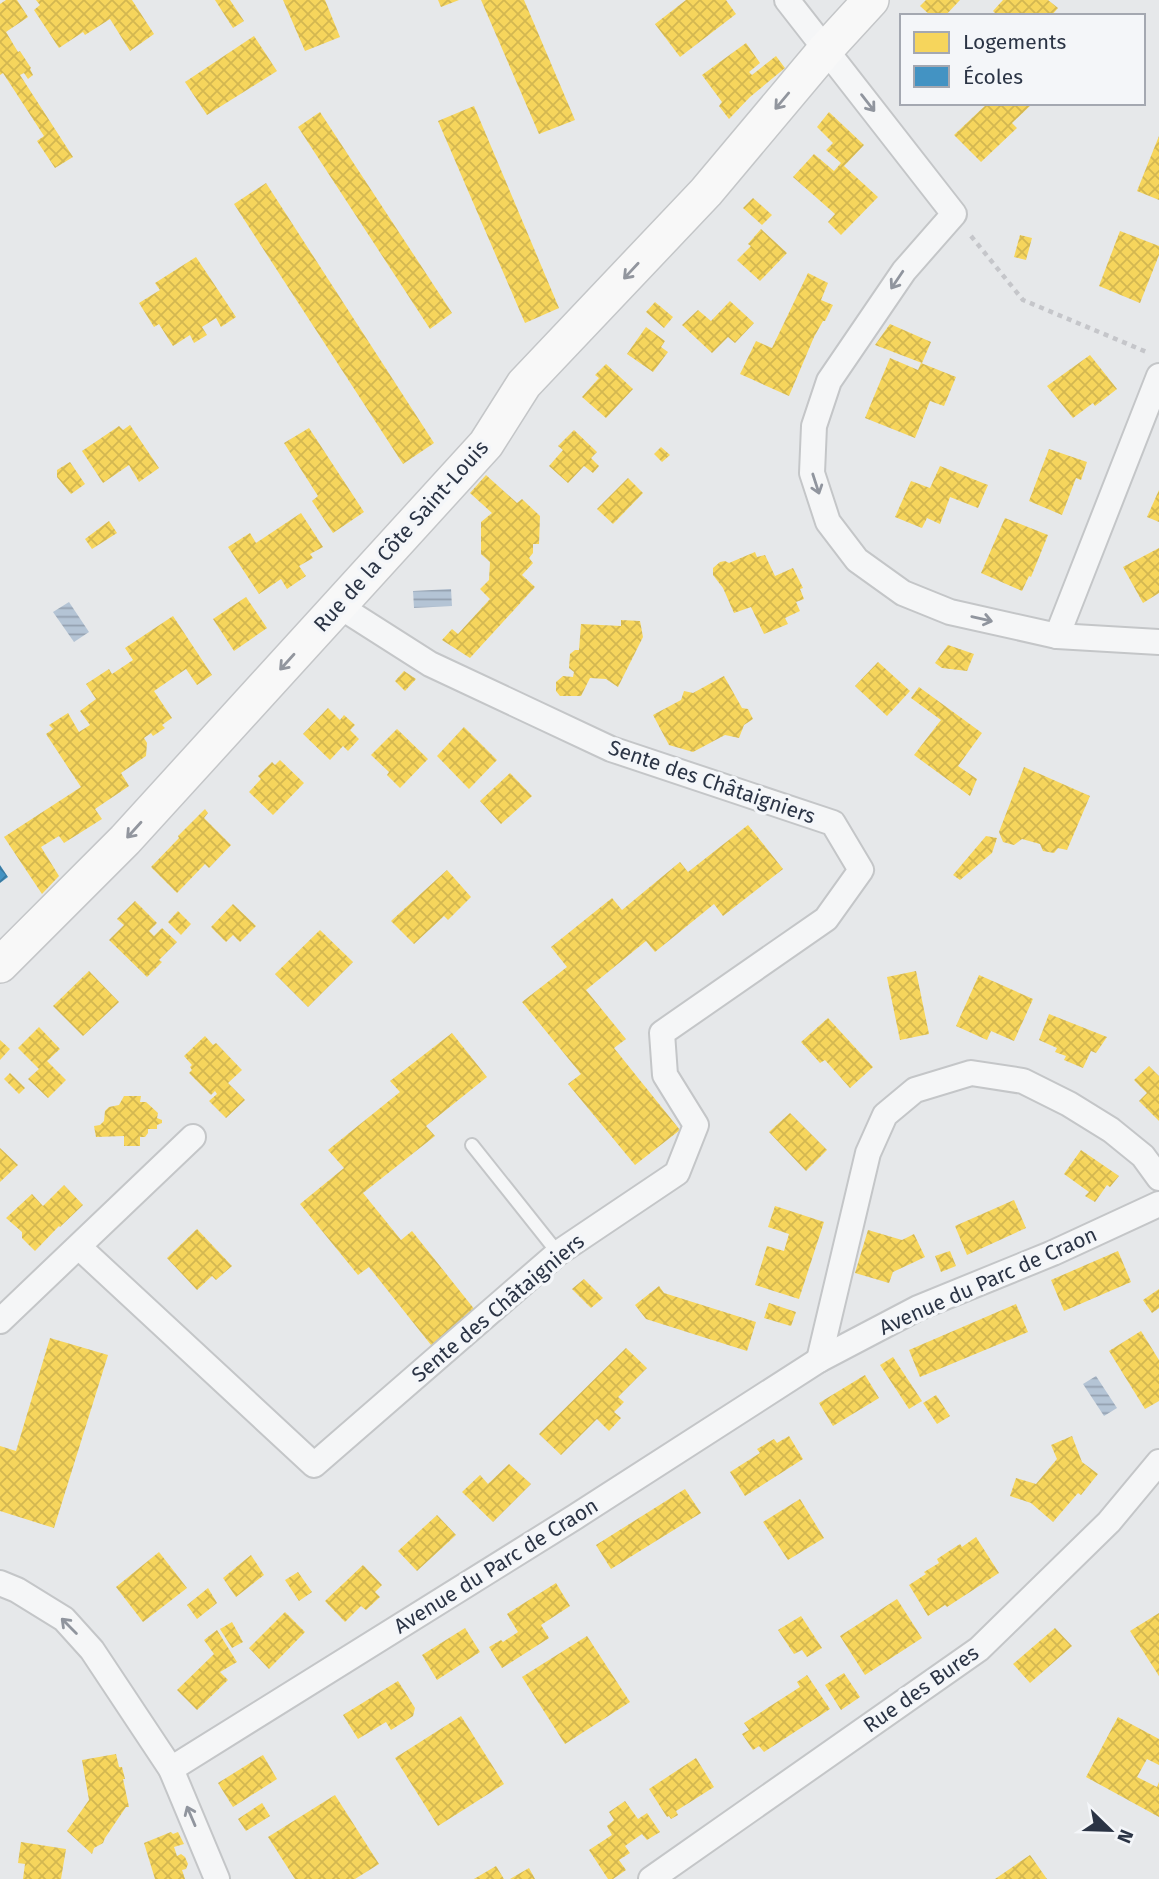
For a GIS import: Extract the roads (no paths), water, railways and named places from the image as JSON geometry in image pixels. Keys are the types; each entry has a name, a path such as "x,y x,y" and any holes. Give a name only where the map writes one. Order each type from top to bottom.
{"street":[{"path":"787,0 954,215 904,271 829,381 814,426 812,473 828,522 857,560 903,593 950,612 1057,636 1159,642"},
{"name":"Rue de la Côte Saint-Louis","path":"0,965 125,840 486,444 524,384 706,192 826,49 871,0"},
{"path":"1057,636 1159,376"},
{"name":"Sente des Châtaigniers","path":"79,1247 314,1465 558,1253 677,1173 696,1125 665,1075 662,1033 826,919 861,870 833,823 611,749 430,664 339,606"},
{"path":"819,1360 868,1153 885,1115 915,1090 971,1073 1023,1081 1069,1104 1111,1130 1143,1156 1159,1178"},
{"path":"0,1321 193,1137"},
{"name":"Avenue du Parc de Craon","path":"171,1769 575,1517 819,1360 918,1308 1053,1253 1159,1204"},
{"name":"Rue des Bures","path":"651,1879 979,1649 1109,1522 1159,1462"},
{"path":"0,1583 17,1590 64,1619 92,1650 171,1769 217,1879"}],"lane":[{"path":"472,1145 558,1253"}],"water":[{"path":"451,589 452,606 414,608 413,591"},
{"path":"69,602 89,632 74,642 53,612"},
{"path":"1096,1376 1117,1408 1104,1416 1083,1384"}]}
